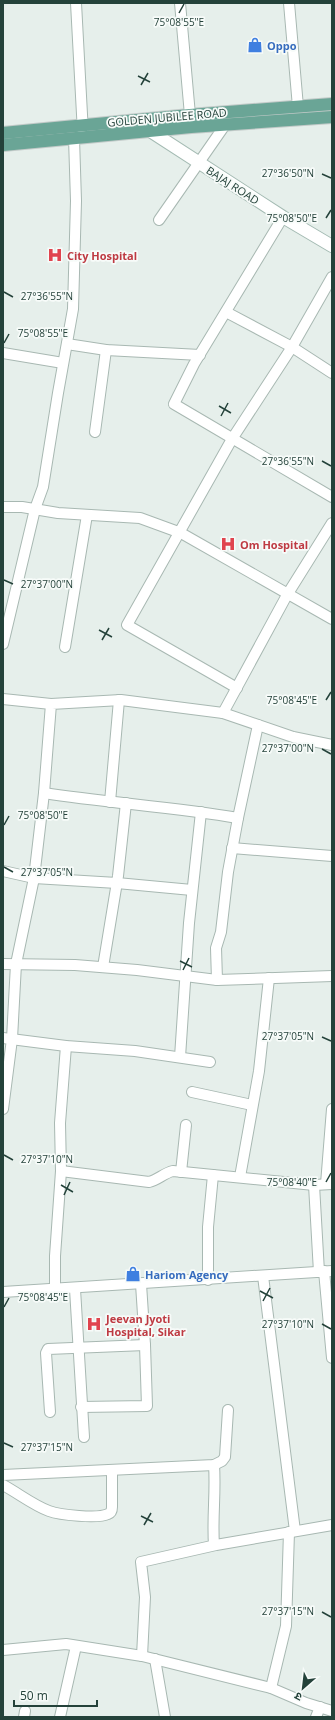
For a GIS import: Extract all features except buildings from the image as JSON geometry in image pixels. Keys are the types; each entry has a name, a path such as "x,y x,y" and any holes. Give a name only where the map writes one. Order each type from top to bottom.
{"main road":[{"name":"GOLDEN JUBILEE ROAD","path":"3,133 82,124 332,104"},
{"path":"3,145 78,137 332,117"}],"street":[{"path":"3,644 5,627 35,509 43,487 73,309 78,137 82,124 76,3"},
{"path":"180,3 190,115"},
{"path":"289,3 298,107"},
{"name":"BAJAJ ROAD","path":"135,120 283,217 332,246"},
{"path":"159,220 225,125"},
{"path":"283,217 200,355 174,404 332,497"},
{"path":"237,688 127,625 181,532 232,439 292,347 332,277"},
{"path":"226,312 292,347 332,373"},
{"path":"67,344 106,350 200,355"},
{"path":"95,432 106,350"},
{"path":"3,353 63,363"},
{"path":"3,507 22,507 58,513 140,518 181,532 287,595 332,619"},
{"path":"65,646 87,515"},
{"path":"223,713 287,595 332,522"},
{"path":"3,699 51,704 119,700 223,713 293,737 332,745"},
{"path":"110,802 119,700"},
{"path":"3,1109 8,1039 16,964 34,878 44,793 51,704"},
{"path":"217,980 216,948 220,932 232,848 258,725"},
{"path":"44,793 201,812 238,818"},
{"path":"104,967 117,883 126,803"},
{"path":"180,1057 192,890 201,812"},
{"path":"232,848 332,856"},
{"path":"3,871 34,878 117,883 192,890"},
{"path":"3,964 104,967 217,980 332,976"},
{"path":"240,1177 258,1071 270,978"},
{"path":"8,1039 66,1046 135,1051 210,1062"},
{"path":"55,1290 55,1256 61,1171 60,1123 66,1046"},
{"path":"192,1092 252,1105"},
{"path":"61,1171 149,1182 157,1180 167,1172 181,1172 314,1185 329,1184 332,1109"},
{"path":"181,1172 186,1125"},
{"path":"208,1280 208,1227 213,1175"},
{"path":"314,1185 325,1272 332,1358"},
{"path":"3,1292 55,1290 325,1272"},
{"path":"263,1276 292,1532 286,1626 271,1688"},
{"path":"81,1407 147,1406 141,1284"},
{"path":"75,1288 84,1437"},
{"path":"50,1412 48,1349 79,1349 145,1345"},
{"path":"3,1476 214,1465 222,1461 225,1457 228,1410"},
{"path":"214,1465 214,1545"},
{"path":"3,1485 48,1510 57,1513 87,1516 107,1515 111,1511 112,1507 112,1470"},
{"path":"142,1656 144,1597 141,1562 214,1545 332,1525"},
{"path":"3,1650 66,1644 142,1656 271,1688 306,1703 332,1711"},
{"path":"60,1717 76,1646"},
{"path":"155,1659 165,1717"},
{"path":"316,1717 320,1707"}],"place":[{"name":"Oppo","path":"255,45"},
{"name":"City Hospital","path":"55,255"},
{"name":"Om Hospital","path":"228,544"},
{"name":"Hariom Agency","path":"133,1274"},
{"name":"Jeevan Jyoti Hospital, Sikar","path":"94,1324"}]}
